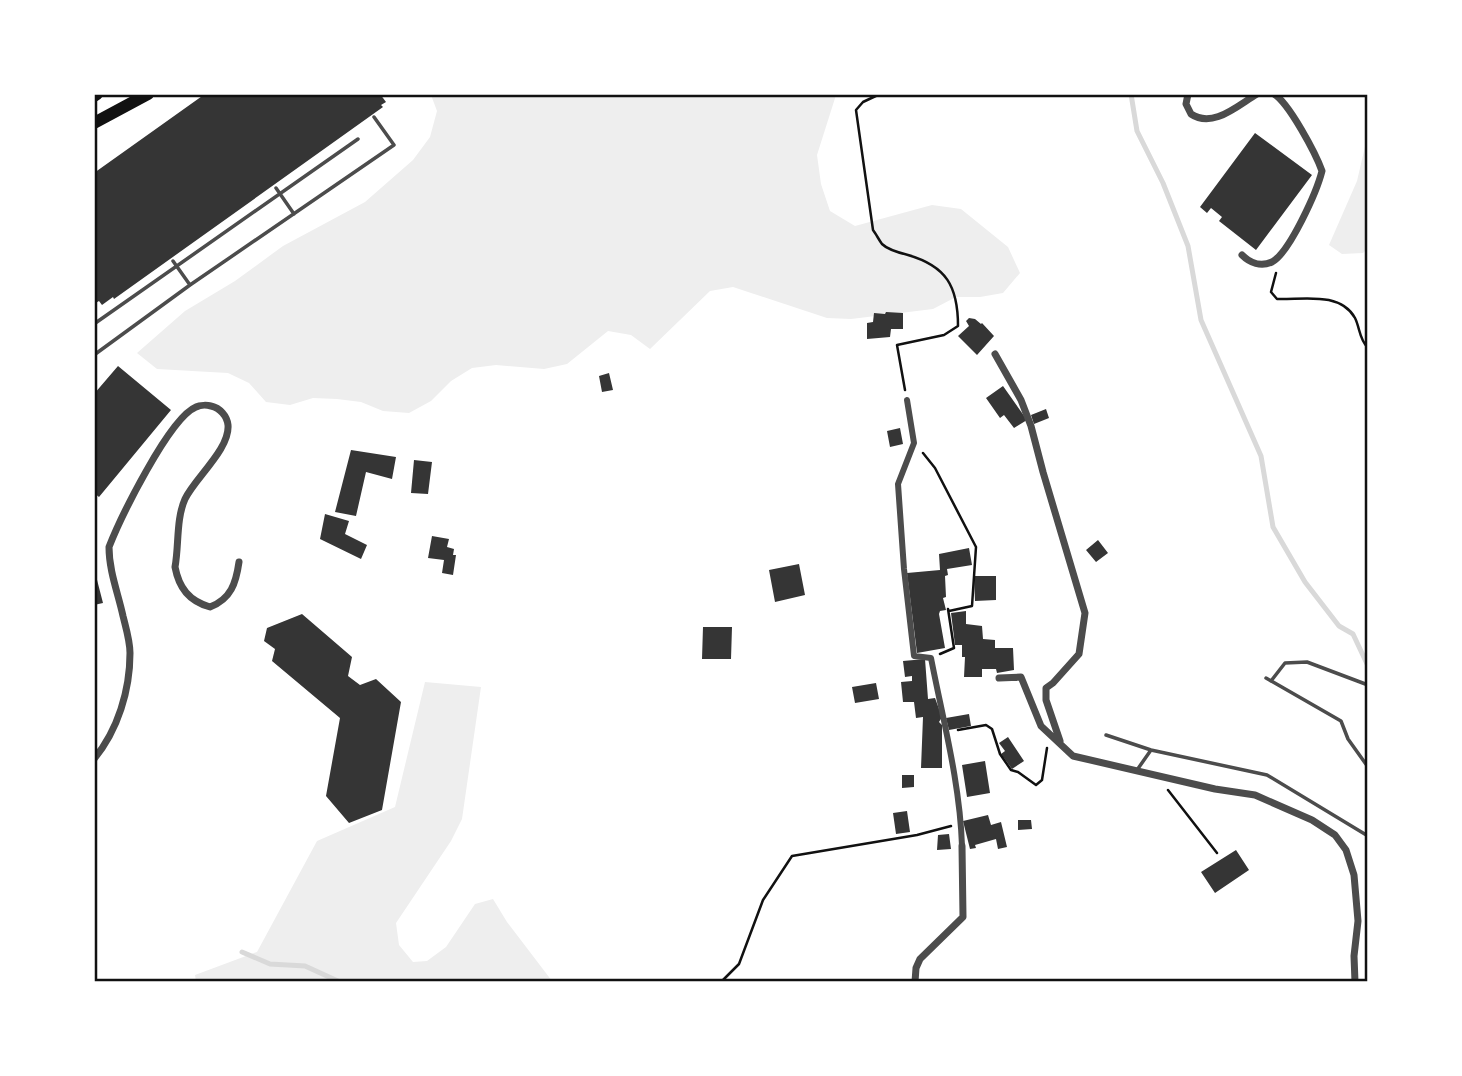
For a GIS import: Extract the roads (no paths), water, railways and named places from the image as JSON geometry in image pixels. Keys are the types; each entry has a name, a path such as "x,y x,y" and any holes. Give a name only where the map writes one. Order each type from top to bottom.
{"main road":[{"path":"94,122 148,94"}],"street":[{"path":"1188,94 1186,104 1191,114 1204,119 1224,114 1257,94"},
{"path":"1242,255 1256,264 1266,264 1278,258 1300,224 1322,171 1315,152 1289,109 1283,100 1274,94"},
{"path":"995,354 1021,400 1031,426 1085,613 1079,654 1046,688 1046,700 1061,745"},
{"path":"907,400 914,443 898,484 904,569 914,656 931,658 946,732 961,824 963,917 920,959 915,982"},
{"path":"94,759 117,721 125,694 130,651 109,563 109,547 157,453 177,424 195,407 215,406 224,414 228,425 226,435 184,500 175,568 177,579 190,597 199,604 210,607 226,598 232,589 237,579 239,562"},
{"path":"999,678 1021,677 1041,726 1073,756 1215,789 1255,795 1312,820 1335,835 1346,850 1354,875 1358,921 1354,956 1355,982"}],"lane":[{"path":"94,355 190,285 394,145 374,117"},
{"path":"94,324 358,139"},
{"path":"276,188 294,214"},
{"path":"173,261 190,285"},
{"path":"1271,681 1285,663 1307,662 1367,685"},
{"path":"1266,678 1341,721 1367,767"},
{"path":"1106,735 1151,750 1267,775 1367,836"},
{"path":"1137,770 1151,750"}],"waterway":[{"path":"1131,94 1137,131 1163,183 1188,246 1201,320 1261,456 1273,527 1305,582 1339,626 1353,634 1368,666"},
{"path":"242,952 270,964 305,966 340,982"}]}
